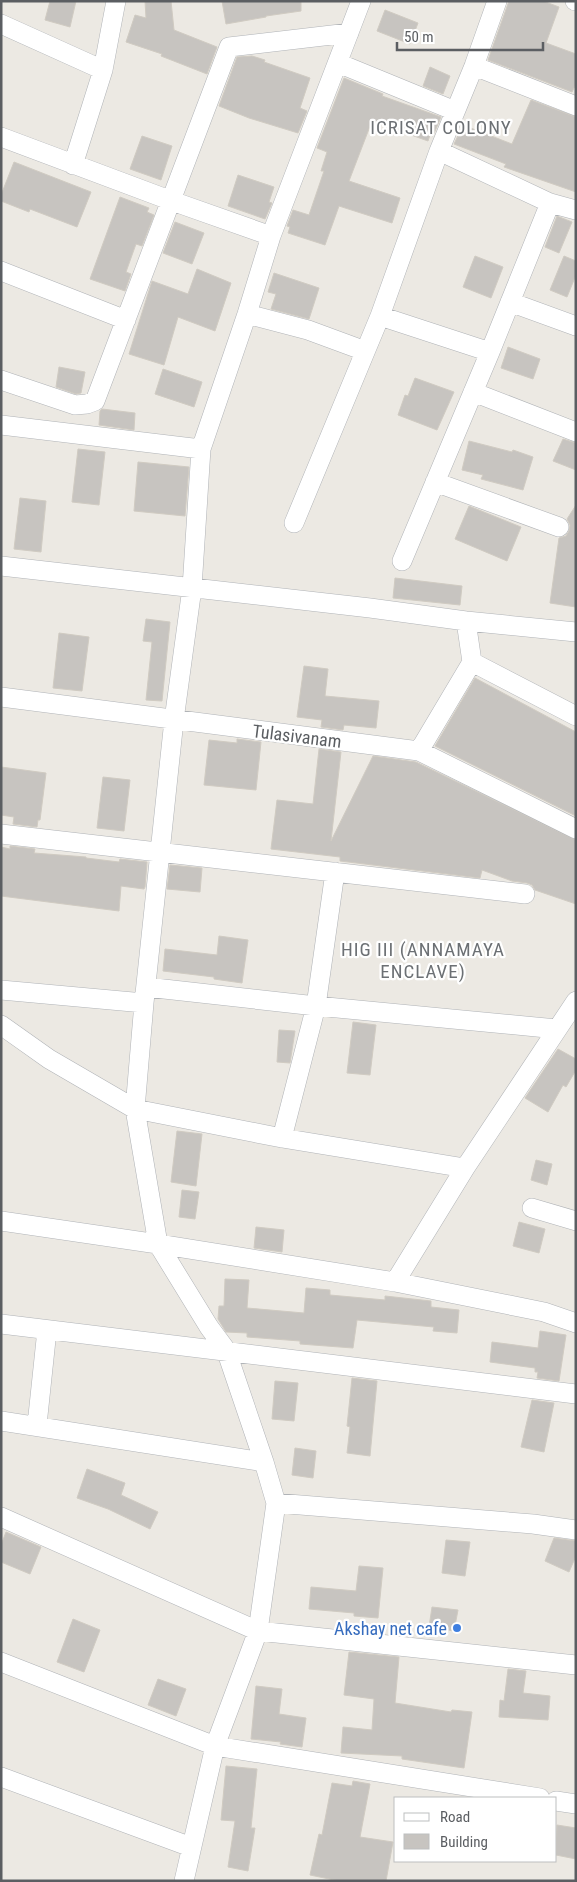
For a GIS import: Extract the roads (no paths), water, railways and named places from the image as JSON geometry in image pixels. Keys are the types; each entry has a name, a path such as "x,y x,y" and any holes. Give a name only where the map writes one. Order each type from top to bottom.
{"street":[{"path":"73,165 104,70 116,1"},
{"path":"184,1881 216,1746 258,1631 276,1503 226,1350 209,1328 158,1244 135,1109 145,995 174,720 192,588 201,449 247,314 271,236 361,1"},
{"path":"294,523 380,316 439,151 474,66 497,1"},
{"path":"1,24 104,70"},
{"path":"1,380 75,405 95,401 229,47 349,33"},
{"path":"338,63 454,111"},
{"path":"474,66 576,106"},
{"path":"2,139 271,236"},
{"path":"439,151 550,203 576,210"},
{"path":"402,560 490,352 550,203"},
{"path":"1,271 126,320"},
{"path":"510,302 576,326"},
{"path":"247,314 308,330 365,351"},
{"path":"380,316 490,352"},
{"path":"473,392 576,432"},
{"path":"1,425 201,449"},
{"path":"435,482 559,527"},
{"path":"1,566 370,608 466,621 576,632"},
{"path":"419,751 472,662 466,621"},
{"path":"472,662 576,716"},
{"name":"Tulasivanam","path":"1,697 419,751 576,828"},
{"path":"1,834 525,894"},
{"path":"282,1138 316,1006 335,872"},
{"path":"1,990 145,995 316,1006 557,1029"},
{"path":"395,1282 465,1168 576,1001"},
{"path":"1,1025 48,1059 135,1109 282,1138 465,1168"},
{"path":"532,1208 576,1221"},
{"path":"1,1221 395,1282 544,1312 576,1323"},
{"path":"1,1324 576,1394"},
{"path":"37,1425 47,1330"},
{"path":"1,1420 264,1462"},
{"path":"276,1503 533,1524 576,1530"},
{"path":"1,1517 258,1631 576,1665"},
{"path":"1,1662 216,1746 534,1797"},
{"path":"1,1777 191,1846"},
{"path":"557,1801 576,1804"}],"place":[{"name":"Akshay net cafe","path":"457,1628"}],"district":[{"name":"ICRISAT COLONY","path":"441,127"},
{"name":"HIG III (ANNAMAYA ENCLAVE)","path":"423,960"}]}
